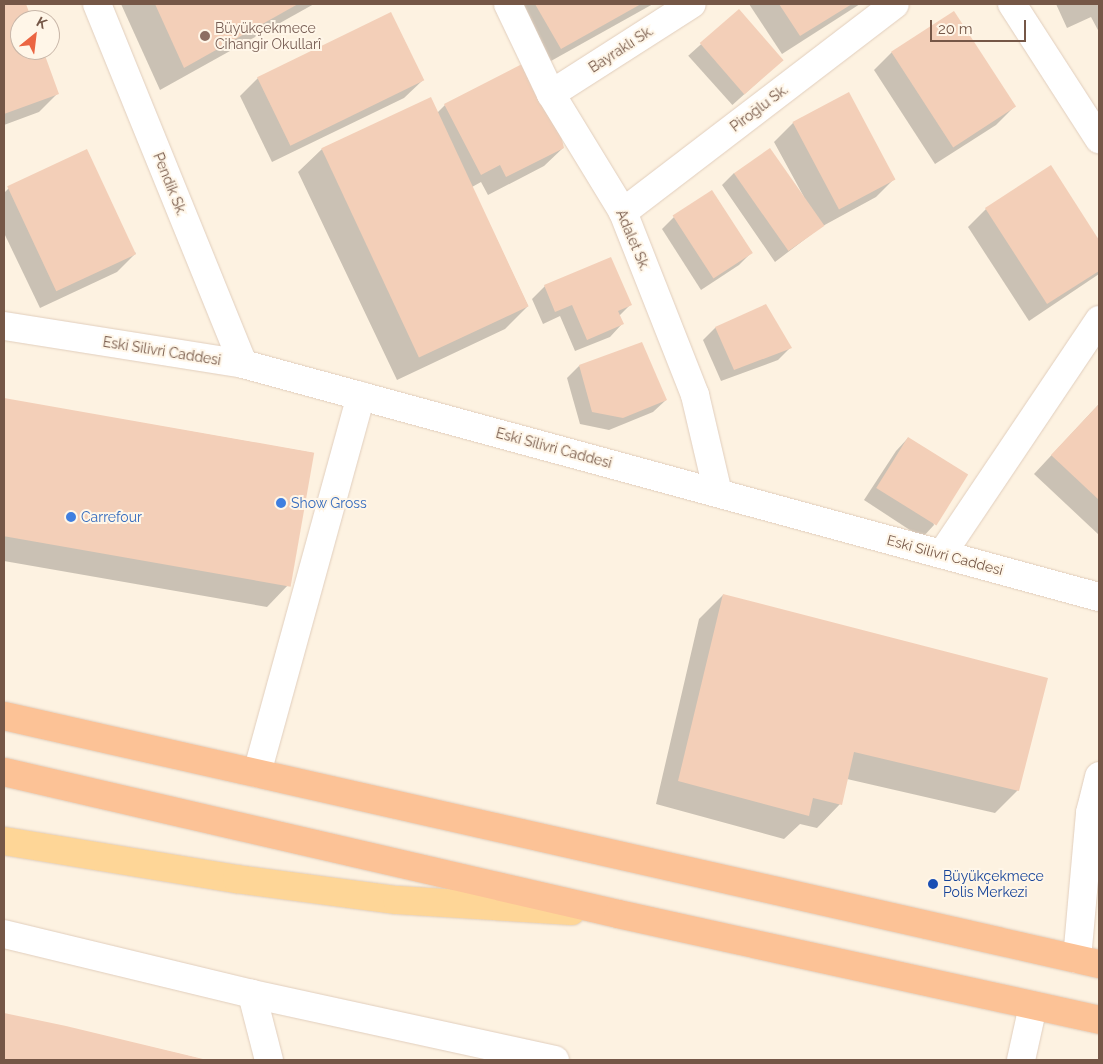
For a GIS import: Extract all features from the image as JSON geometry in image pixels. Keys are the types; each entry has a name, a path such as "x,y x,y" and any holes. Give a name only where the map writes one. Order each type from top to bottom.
{"highway":[{"path":"4,716 1088,961"},
{"path":"4,772 618,914 1099,1020"}],"main road":[{"path":"4,841 237,879 397,900 618,914"}],"street":[{"name":"Pendik Sk.","path":"97,4 243,364"},
{"name":"Adalet Sk.","path":"508,4 551,94 623,212 695,395 718,493"},
{"name":"Bayraklı Sk.","path":"551,94 692,4"},
{"name":"Piroğlu Sk.","path":"623,212 895,4"},
{"path":"1012,4 1099,140"},
{"path":"942,554 1099,320"},
{"name":"Eski Silivri Caddesi","path":"4,326 243,364 1099,597"},
{"path":"258,773 361,396"},
{"path":"1088,961 1090,813 1099,776"},
{"path":"4,934 252,994 555,1060"},
{"path":"252,994 269,1060"},
{"path":"1021,1060 1033,1006"}],"building":[{"path":"4,4 26,4 28,10 10,10 10,60 47,60 59,94 4,114"},
{"name":"Büyükçekmece Cihangir Okullarî","path":"155,4 298,4 184,68"},
{"path":"535,4 641,4 561,49"},
{"path":"779,4 852,4 800,36"},
{"path":"739,9 784,60 744,94 700,43"},
{"path":"954,11 1016,107 953,147 891,52"},
{"path":"391,12 424,80 290,146 257,77"},
{"path":"522,64 551,94 564,148 506,177 500,165 481,175 444,104"},
{"path":"849,92 895,179 839,209 792,122"},
{"path":"431,97 529,306 419,357 321,148"},
{"path":"770,148 824,226 788,251 734,173"},
{"path":"87,149 136,254 56,291 7,186"},
{"path":"1051,165 1099,240 1099,271 1047,304 985,208"},
{"path":"712,190 753,253 713,278 673,216"},
{"path":"611,257 632,305 618,311 624,324 587,340 572,305 555,312 544,285"},
{"path":"766,304 792,348 734,370 715,327"},
{"path":"642,342 667,400 623,418 592,412 579,365"},
{"path":"4,398 314,453 291,587 4,536"},
{"path":"1099,404 1099,500 1051,455"},
{"path":"908,437 968,475 936,526 876,488"},
{"path":"723,594 1048,678 1019,791 854,752 842,805 813,798 809,816 678,781"},
{"path":"4,1013 66,1026 207,1060 4,1060"}],"place":[{"name":"Büyükçekmece Cihangir Okullarî","path":"205,36"},
{"name":"Show Gross","path":"281,503"},
{"name":"Carrefour","path":"71,517"},
{"name":"Büyükçekmece Polis Merkezi","path":"933,884"}]}
